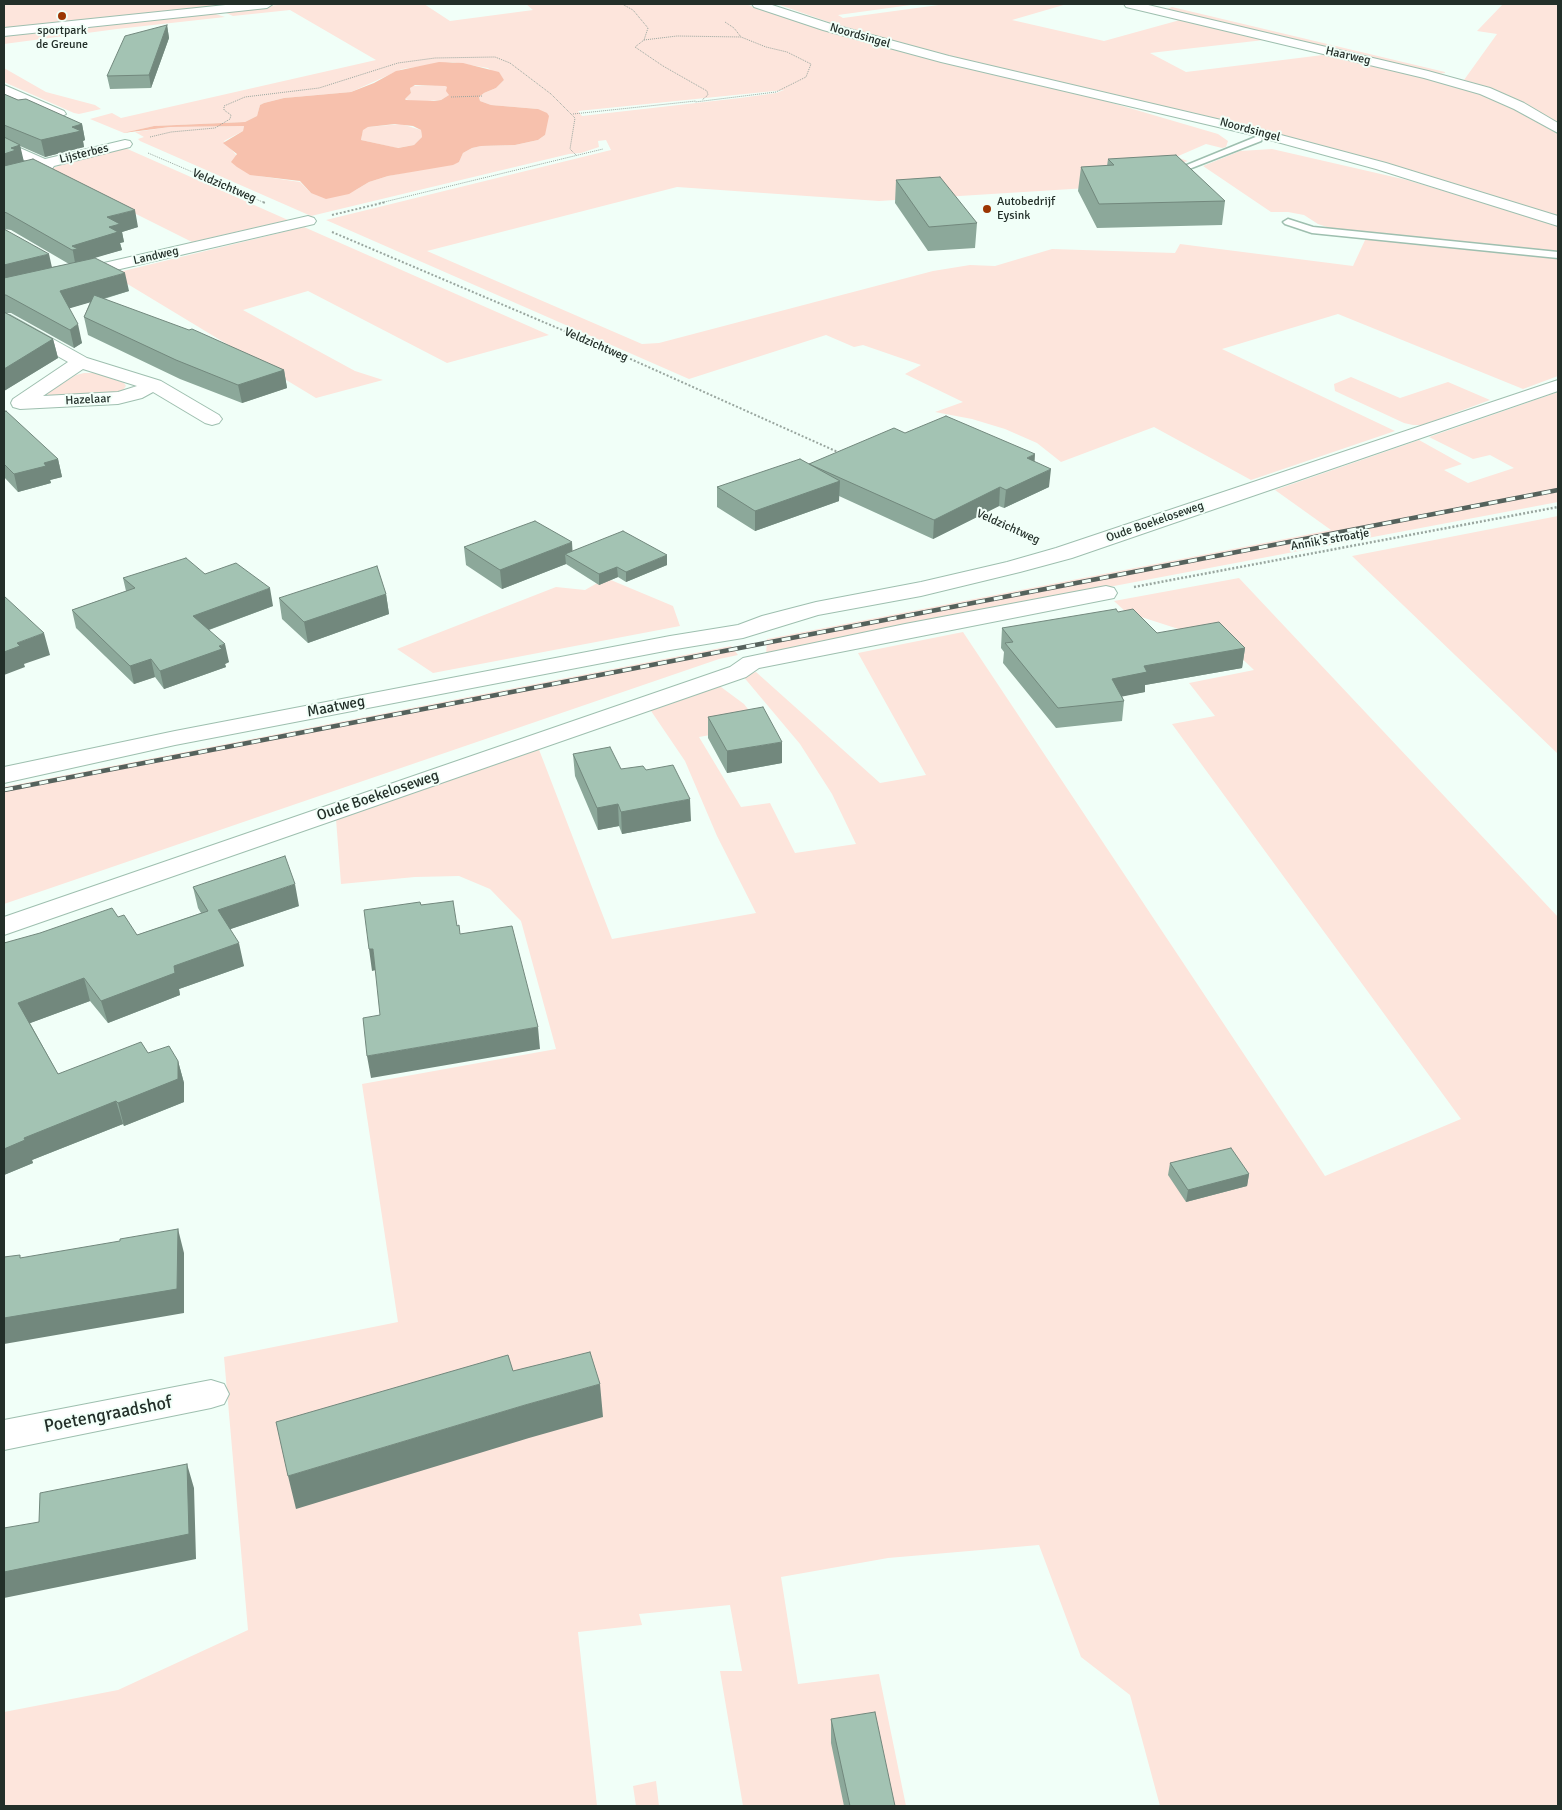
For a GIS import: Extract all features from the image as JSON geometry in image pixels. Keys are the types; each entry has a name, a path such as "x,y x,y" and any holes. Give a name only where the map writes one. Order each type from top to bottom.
{"street":[{"path":"4,32 267,4"},
{"name":"Noordsingel","path":"758,4 879,42 1081,92 1369,168 1416,178"},
{"name":"Haarweg","path":"1130,4 1418,72 1484,91 1519,106 1558,129"},
{"path":"4,89 73,121"},
{"name":"Noordsingel","path":"1081,92 1140,103 1251,130 1381,166 1558,221"},
{"name":"Lijsterbes","path":"4,144 44,164 125,144"},
{"name":"Lijsterbes","path":"4,178 47,166 44,164"},
{"name":"Landweg","path":"4,291 308,221"},
{"path":"56,265 73,275"},
{"name":"Hazelaar","path":"4,319 81,362 154,384 212,419"},
{"name":"Hazelaar","path":"12,406 81,362"},
{"name":"Hazelaar","path":"12,406 118,398 135,394 154,384"},
{"name":"Oude Boekeloseweg","path":"670,643 744,632 770,621 816,609 921,589 1064,553 1558,386"},
{"name":"Oude Boekeloseweg","path":"4,926 730,675 747,667 750,663 905,630 1106,592"},
{"path":"744,632 750,663"},
{"name":"Maatweg","path":"4,775 175,738 670,643"},
{"name":"Poetengraadshof","path":"4,1435 211,1394"}],"lane":[{"path":"1186,167 1258,139"},
{"path":"1288,222 1312,230 1558,255"}],"path":[{"path":"622,4 633,10 646,23 648,28 644,40"},
{"path":"725,22 734,28 741,37"},
{"path":"572,114 695,102 776,92 806,76 811,64 741,37 677,36 644,40 636,45 638,50 708,93 704,98 695,102"},
{"path":"125,144 165,133 215,128 230,120 231,116 224,110 224,106 232,101 319,88 349,80 384,66 405,62 434,58 485,57 504,59 551,94 572,114 576,122 570,149 577,156"},
{"path":"451,97 483,96"},
{"name":"Veldzichtweg","path":"125,144 635,361 845,455"},
{"path":"308,221 577,156 603,148"},
{"name":"Annik's stroatje","path":"1106,592 1558,507"},
{"name":"Veldzichtweg","path":"973,512 1064,553"}],"shaded area":[{"name":"sportpark de Greune","path":"4,4 237,4 4,28"},
{"path":"288,4 424,4 450,21 533,10 526,4 745,4 927,58 1102,100 1218,134 1228,141 1226,147 1222,148 1206,144 1176,157 1188,161 1104,187 879,201 677,187 427,251 642,344 659,343 933,271 970,265 995,266 1052,249 1175,253 1180,244 1353,266 1366,238 1558,257 1558,376 1523,389 1338,314 1222,349 1395,431 1251,480 1154,427 1061,462 1037,443 1005,429 972,419 935,412 963,402 905,374 921,365 863,345 854,347 826,335 689,379 326,220 611,150 606,140 598,141 599,147 581,153 569,154 311,216 140,141 138,139 144,137 135,132 170,127 244,126 243,131 224,141 259,176 300,182 311,193 354,191 369,182 388,176 459,162 463,153 472,148 515,145 538,140 545,135 538,109 491,105 480,101 479,97 496,88 504,80 488,68 452,62 402,69 351,92 284,98 264,103 260,105 257,116 245,122 154,126 124,133 90,119 112,113 121,118 376,60 290,10 233,16 226,13 227,10","holes":["784,90 776,93 582,116 578,111"]},
{"path":"777,4 918,4 838,15 843,18 946,4 1067,4 1012,20 1104,41 1180,20 1264,40 1150,53 1186,72 1331,54 1478,92 1509,106 1558,134 1558,216 1354,155 1224,120 990,66 857,32"},
{"path":"1503,4 1558,4 1558,126 1499,92 1464,80 1497,34 1477,31"},
{"path":"1172,7 1445,73 1438,74 1164,10"},
{"path":"209,12 225,17 4,44 4,35"},
{"path":"439,62 463,63 499,72 504,80 496,88 479,97 480,101 491,105 538,109 547,113 549,116 545,135 538,140 515,145 472,148 463,153 459,162 453,165 388,176 369,182 349,194 326,199 311,193 300,181 250,175 231,162 237,154 223,143 243,131 244,126 170,127 123,133 154,126 245,122 257,116 260,105 264,103 284,98 351,92 374,83 396,71","holes":["415,85 445,86 449,95 441,100 434,101 406,100 411,93 410,88","395,124 413,126 421,130 422,137 414,145 398,148 361,140 363,130 368,127"]},
{"path":"4,68 46,92 95,105 101,109 79,114 74,113 4,82"},
{"path":"443,85 447,87 449,95 441,100 415,102 405,99 411,93 410,88 412,86"},
{"path":"401,124 421,130 422,137 414,145 397,148 361,140 363,129 368,127"},
{"path":"123,147 288,220 192,242 48,170 58,166 54,164"},
{"path":"1272,149 1407,180 1558,225 1558,252 1336,230 1318,224 1304,215 1288,212 1271,212 1203,166 1240,151"},
{"path":"304,227 549,335 447,363 308,291 243,310 355,371 383,380 316,398 111,274"},
{"path":"97,373 124,383 126,386 123,390 116,393 49,397 46,394 76,375"},
{"path":"1351,377 1400,398 1448,382 1490,400 1422,425 1413,425 1404,423 1335,391 1334,384"},
{"path":"1558,392 1558,502 876,631 766,656 767,639 1331,530 1275,490 1419,440 1462,464 1444,470 1468,483 1514,468 1490,455 1473,459 1429,437"},
{"path":"1558,516 1558,754 1352,556"},
{"path":"606,578 673,606 680,626 433,673 397,649 556,587 585,590"},
{"path":"1239,578 1558,917 1558,1806 1160,1806 1130,1695 1081,1657 1039,1545 888,1558 781,1577 798,1684 879,1674 906,1806 743,1806 720,1671 742,1671 730,1605 639,1614 642,1625 578,1632 597,1806 4,1806 4,1712 118,1690 248,1630 224,1357 398,1322 362,1084 556,1049 521,921 490,889 459,876 415,877 341,884 336,819 538,747 612,939 756,913 717,836 685,761 649,708 710,687 721,687 744,704 761,726 699,737 741,807 770,803 795,853 856,844 832,794 800,744 742,675 756,672 880,783 926,775 858,653 963,632 1325,1176 1461,1119 1172,724 1215,716 1189,683 1254,670 1216,634 1200,636 1126,612 1114,601"},
{"path":"731,646 738,655 719,659 4,904 4,787"},
{"path":"656,1781 659,1806 636,1806 633,1786"}],"building":[{"path":"167,25 149,75 107,76 125,36"},
{"path":"4,94 18,100 26,99 82,124 72,127 81,131 41,140 4,125"},
{"path":"4,137 20,145 11,148 16,150 4,154"},
{"path":"1176,155 1225,201 1099,204 1081,167 1114,165 1108,159"},
{"path":"33,159 135,210 107,217 120,224 109,227 118,232 72,246 78,249 72,250 4,212 4,166"},
{"path":"940,177 977,223 929,227 896,180"},
{"path":"4,229 49,254 4,265"},
{"path":"95,258 125,273 60,291 78,324 70,330 4,295 4,278"},
{"path":"94,295 189,330 192,329 284,370 238,385 176,360 84,317"},
{"path":"4,312 53,339 4,369"},
{"path":"6,411 58,459 44,463 46,466 14,474 4,464 4,412"},
{"path":"946,416 1035,454 1027,458 1051,469 1006,490 1000,487 934,520 809,464 894,428 905,433"},
{"path":"800,459 840,481 755,511 717,487"},
{"path":"535,521 572,542 500,570 464,547"},
{"path":"623,531 667,555 626,572 617,567 599,574 565,554"},
{"path":"186,558 205,574 236,563 270,588 193,616 225,644 219,646 222,649 160,671 151,659 130,666 72,610 135,588 123,578"},
{"path":"377,566 386,594 304,622 279,598"},
{"path":"4,596 44,633 17,643 20,646 4,652"},
{"path":"1116,609 1118,612 1133,609 1157,633 1219,622 1245,648 1144,666 1147,672 1112,679 1124,701 1058,708 1005,643 1013,642 1002,628"},
{"path":"763,707 782,742 727,751 708,717"},
{"path":"610,747 621,769 643,766 646,770 673,765 690,799 621,812 618,804 597,808 573,754"},
{"path":"285,856 295,884 218,910 239,943 174,966 175,973 101,1001 84,978 18,1003 58,1074 141,1042 148,1053 169,1046 178,1061 178,1079 118,1103 116,1101 24,1138 25,1140 4,1149 4,943 40,933 112,908 118,917 124,915 137,935 208,911 193,887"},
{"path":"453,901 460,934 512,926 538,1027 367,1056 363,1018 380,1015 373,949 369,949 364,910 420,902 421,905"},
{"path":"1231,1148 1249,1174 1188,1190 1170,1163"},
{"path":"178,1229 177,1289 4,1318 4,1257 20,1255 20,1258"},
{"path":"590,1352 600,1384 288,1476 276,1422 508,1355 513,1371"},
{"path":"187,1464 189,1534 4,1572 4,1528 39,1522 40,1493"},
{"path":"875,1712 895,1806 850,1806 831,1719"}],"railway":[{"path":"4,790 1558,490"}],"place":[{"name":"sportpark de Greune","path":"62,16"},
{"name":"Autobedrijf Eysink","path":"987,209"}]}
